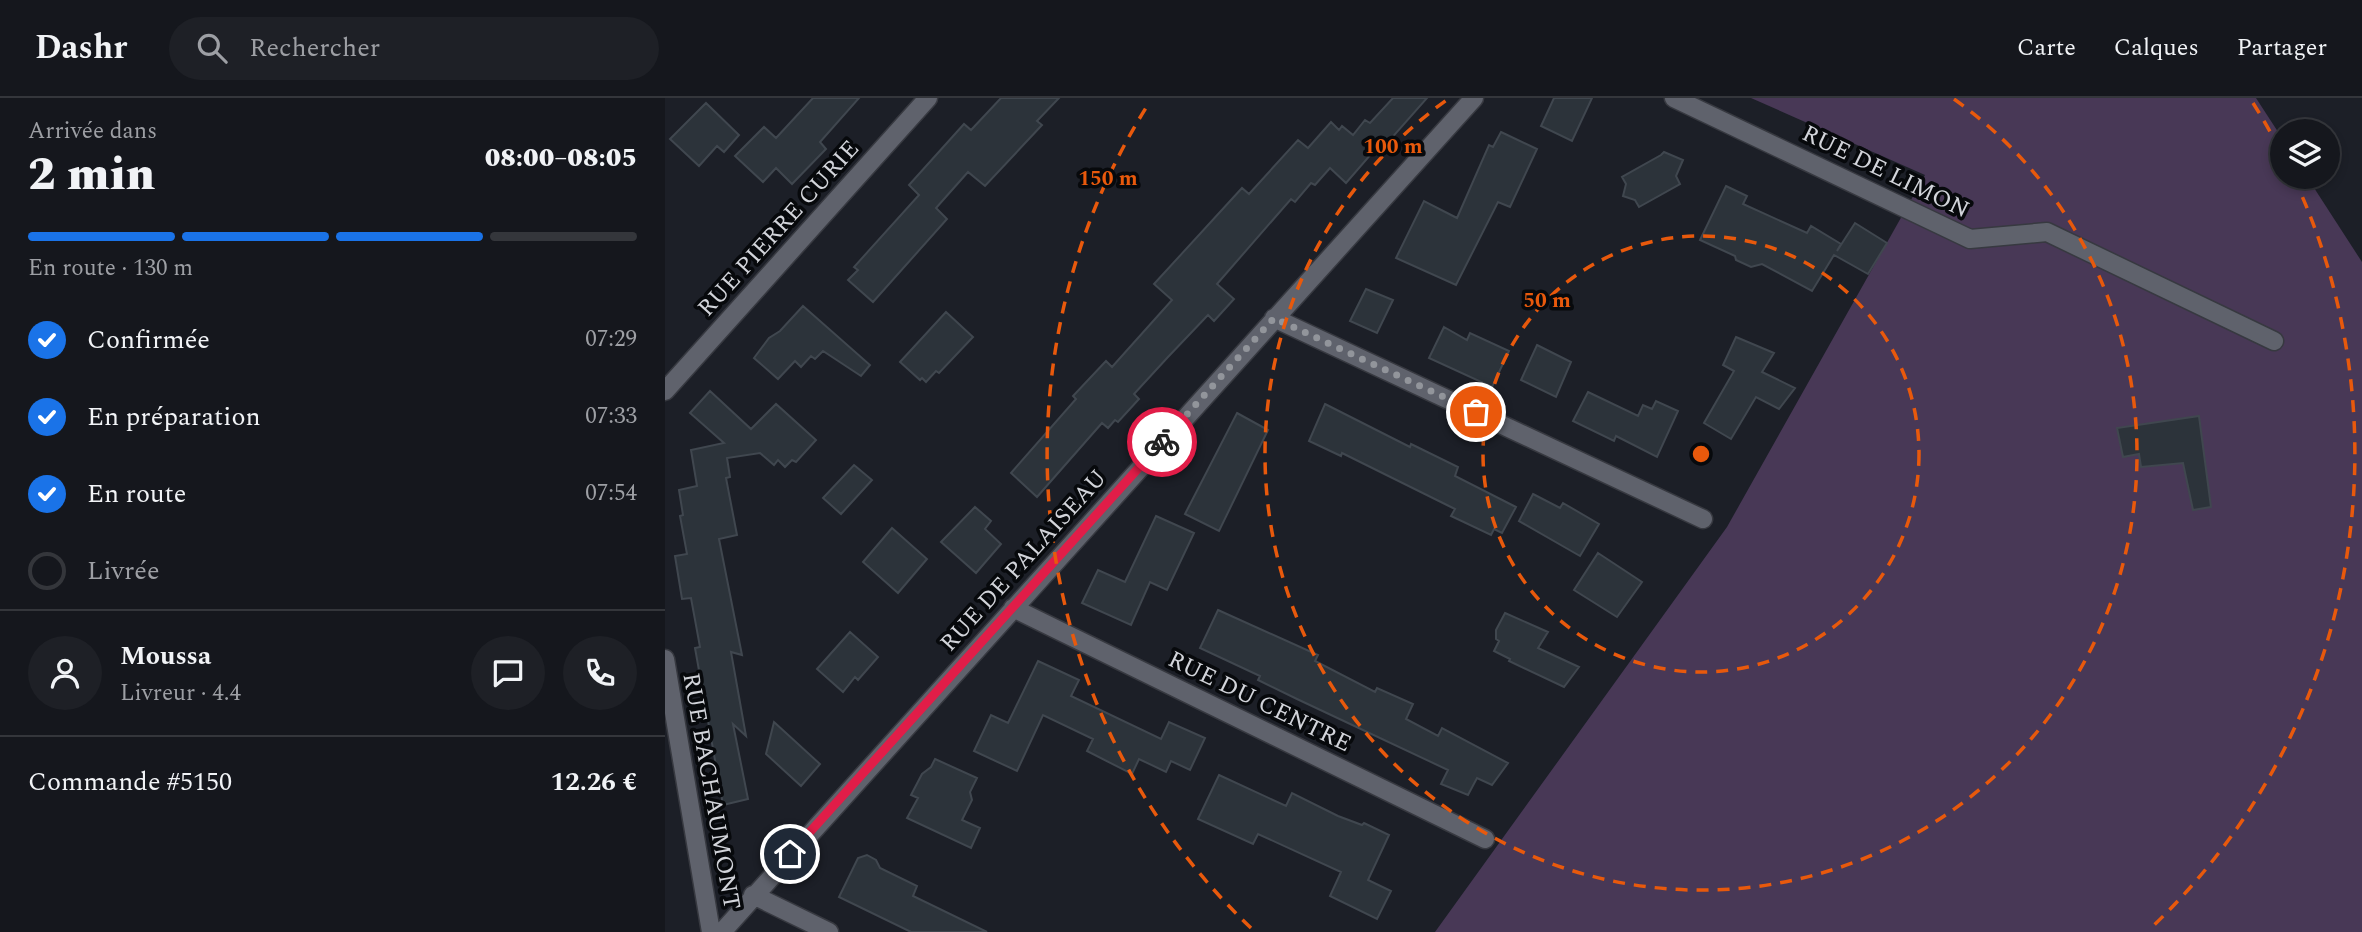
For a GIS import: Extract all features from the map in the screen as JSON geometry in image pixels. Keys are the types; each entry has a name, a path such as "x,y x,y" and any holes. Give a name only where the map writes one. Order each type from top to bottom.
{"street":[{"name":"RUE PIERRE CURIE","path":"665,391 928,98"},
{"name":"RUE DE PALAISEAU","path":"722,932 1474,98"},
{"name":"RUE DE LIMON","path":"1674,98 1970,239 2047,232 2274,341"},
{"path":"1274,318 1703,519"},
{"name":"RUE DU CENTRE","path":"1013,608 1485,839"},
{"name":"RUE BACHAUMONT","path":"665,659 711,932"},
{"path":"753,895 829,932"}],"shaded area":[{"path":"1751,98 2256,98 2270,120 2270,189 2315,189 2362,262 2362,932 1435,932 1727,527 1925,175"}],"building":[{"path":"813,98 859,98 820,142 826,149 792,184 776,168 763,182 735,156 764,127 776,138"},
{"path":"1001,98 1059,98 1037,121 1042,125 985,186 968,172 936,208 947,219 873,302 848,280 858,270 854,267 919,195 909,185 964,124 971,130"},
{"path":"1393,98 1427,98 1382,149 1378,146 1346,183 1330,168 1315,185 1311,183 1295,202 1291,199 1217,284 1234,299 1214,321 1208,315 1168,357 1134,394 1139,399 1118,422 1115,420 1108,428 1102,423 1037,497 1011,473 1076,399 1073,396 1106,361 1112,367 1172,300 1154,284 1242,188 1249,194 1298,140 1308,148 1331,122 1339,130 1342,126 1353,135 1365,120 1370,123"},
{"path":"1554,98 1592,98 1572,141 1541,126"},
{"path":"706,103 739,135 724,152 717,146 699,166 670,139"},
{"path":"1501,132 1537,149 1510,207 1498,202 1456,285 1396,258 1424,201 1457,218 1489,145 1493,147"},
{"path":"1664,152 1683,160 1676,176 1680,184 1639,207 1635,200 1623,196 1626,184 1622,177"},
{"path":"1726,186 1747,196 1743,204 1807,233 1811,226 1841,244 1837,251 1855,223 1887,243 1868,274 1834,255 1812,291 1762,264 1751,267 1736,260 1735,256 1700,240"},
{"path":"1366,289 1393,300 1377,333 1350,321"},
{"path":"803,306 870,365 861,376 823,351 815,359 811,356 801,367 795,361 778,379 754,358 769,338 780,331"},
{"path":"946,312 973,337 939,373 936,371 926,382 922,378 920,380 900,362"},
{"path":"1444,327 1467,340 1470,333 1509,351 1492,387 1429,358"},
{"path":"1736,337 1774,353 1762,372 1795,388 1779,409 1756,397 1731,439 1704,423 1734,371 1723,365"},
{"path":"1537,345 1571,362 1556,397 1521,380"},
{"path":"710,391 751,429 776,404 816,440 796,462 792,460 785,467 778,460 774,465 760,453 727,458 730,477 726,478 737,535 719,539 742,655 731,652 746,736 733,724 748,799 723,805 695,648 700,647 691,598 682,599 675,556 687,554 680,516 683,515 679,490 697,486 691,450 724,443 690,413"},
{"path":"1588,392 1638,416 1643,405 1652,409 1656,401 1678,411 1657,457 1616,436 1614,441 1573,421"},
{"path":"1325,404 1410,447 1411,444 1458,467 1455,476 1516,507 1502,533 1494,529 1491,535 1451,516 1455,509 1342,453 1341,456 1309,441"},
{"path":"1237,413 1268,430 1219,531 1185,514"},
{"path":"2199,416 2211,507 2193,510 2183,463 2141,467 2139,454 2123,457 2117,428"},
{"path":"854,465 872,480 841,514 823,498"},
{"path":"1533,494 1560,508 1563,503 1599,524 1580,556 1519,521"},
{"path":"975,507 991,521 985,529 1001,544 976,573 941,542"},
{"path":"1156,516 1194,533 1167,590 1150,582 1131,625 1082,603 1098,570 1125,582"},
{"path":"892,528 927,559 898,593 863,562"},
{"path":"1598,553 1642,582 1617,617 1574,590"},
{"path":"1218,610 1318,655 1315,661 1375,692 1377,688 1413,704 1406,719 1438,736 1442,728 1508,763 1492,785 1477,778 1468,795 1441,784 1448,770 1258,680 1260,676 1200,648"},
{"path":"1505,613 1548,632 1538,648 1579,667 1564,687 1494,651 1499,641 1496,639 1496,630"},
{"path":"850,632 878,657 858,680 855,677 843,692 817,669"},
{"path":"1038,661 1079,680 1071,696 1161,739 1169,722 1205,738 1190,770 1171,761 1166,772 1139,759 1132,774 1087,751 1093,739 1043,715 1017,771 974,751 991,715 1008,723"},
{"path":"774,722 820,764 801,786 766,754"},
{"path":"935,759 977,778 970,792 972,800 962,820 980,828 971,848 907,818 918,798 911,795 922,774 931,767"},
{"path":"1219,775 1286,806 1292,793 1338,816 1362,825 1364,823 1389,835 1368,880 1391,891 1377,919 1330,896 1341,872 1258,834 1253,844 1198,819"},
{"path":"867,855 876,860 880,868 917,886 913,896 987,932 911,932 839,897 858,858"}],"way so far":[{"path":"1162,442 1274,318 1476,412"}],"route":[{"path":"790,854 1162,442"}]}
